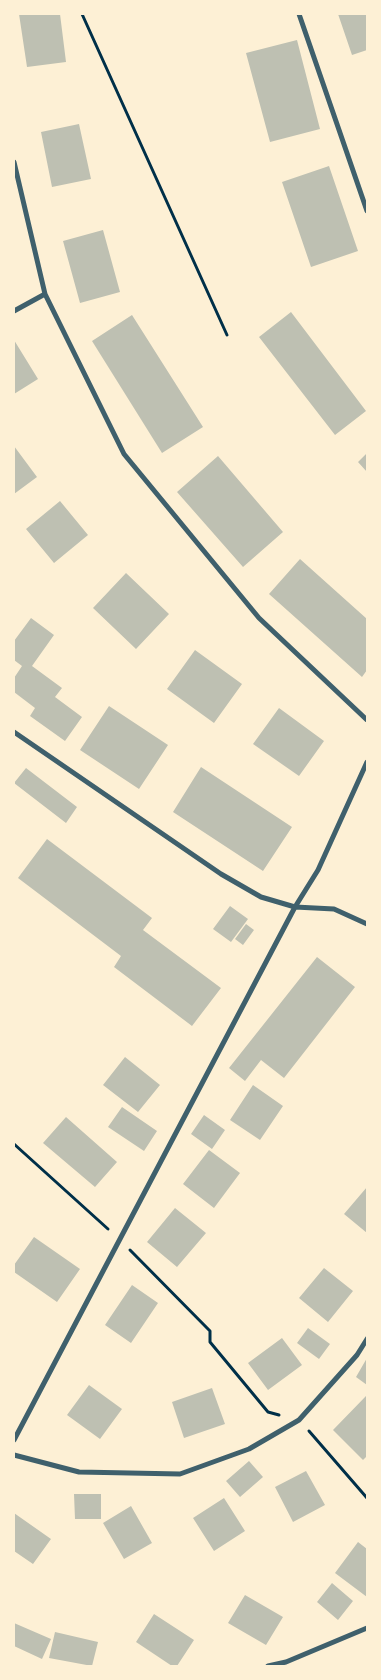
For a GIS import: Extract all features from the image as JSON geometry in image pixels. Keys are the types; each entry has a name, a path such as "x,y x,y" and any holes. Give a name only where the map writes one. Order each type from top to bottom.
{"street":[{"path":"299,14 367,211"},
{"path":"14,162 45,294 124,454 258,618 367,720"},
{"path":"14,311 45,294"},
{"path":"14,732 221,874 261,897 295,907 334,909 367,924"},
{"path":"14,1440 295,907 318,870 367,762"},
{"path":"14,1455 79,1472 180,1474 249,1449 299,1420 357,1355 367,1339"},
{"path":"268,1666 286,1662 367,1628"}],"path":[{"path":"82,14 227,335"},
{"path":"14,1144 120,1240 210,1331 210,1342 268,1412 299,1420 367,1498"}],"building":[{"path":"19,14 60,14 66,62 27,67"},
{"path":"338,14 367,14 367,50 352,55"},
{"path":"297,40 320,129 270,142 246,53"},
{"path":"79,124 91,179 52,187 41,132"},
{"path":"329,166 358,251 311,267 282,182"},
{"path":"103,230 120,292 80,303 63,241"},
{"path":"291,312 366,411 335,435 259,337"},
{"path":"132,315 203,427 162,453 92,341"},
{"path":"14,340 38,379 14,394"},
{"path":"14,446 37,477 14,494"},
{"path":"367,453 367,472 358,462"},
{"path":"218,456 283,532 243,567 177,492"},
{"path":"60,501 88,535 54,563 26,529"},
{"path":"300,559 367,619 367,670 362,677 269,594"},
{"path":"126,573 169,614 136,649 93,608"},
{"path":"31,618 54,635 32,666 62,688 55,697 82,717 65,741 30,716 35,708 14,692 14,678 22,666 14,660 14,641"},
{"path":"195,650 242,684 214,723 167,689"},
{"path":"109,706 168,745 139,789 80,750"},
{"path":"279,708 324,741 299,776 253,744"},
{"path":"201,767 292,827 263,871 173,812"},
{"path":"26,768 77,807 66,823 14,783"},
{"path":"47,839 152,918 143,930 221,988 192,1026 114,967 121,956 18,878"},
{"path":"230,906 248,919 231,942 213,929"},
{"path":"246,924 254,930 243,945 235,939"},
{"path":"317,957 355,987 284,1078 261,1060 245,1081 229,1068"},
{"path":"125,1057 160,1085 138,1112 103,1085"},
{"path":"253,1085 283,1106 260,1140 230,1120"},
{"path":"122,1107 157,1131 144,1151 108,1127"},
{"path":"204,1115 225,1130 212,1149 191,1134"},
{"path":"66,1117 117,1162 95,1187 43,1143"},
{"path":"209,1150 240,1173 214,1208 183,1184"},
{"path":"367,1187 367,1233 344,1214"},
{"path":"175,1208 206,1233 177,1267 147,1242"},
{"path":"34,1237 80,1269 57,1302 14,1272 14,1265"},
{"path":"324,1268 353,1291 328,1322 299,1298"},
{"path":"132,1285 158,1303 131,1343 105,1325"},
{"path":"308,1328 330,1344 319,1359 297,1343"},
{"path":"282,1338 302,1365 268,1390 248,1363"},
{"path":"367,1358 367,1385 356,1377"},
{"path":"89,1385 122,1409 100,1439 67,1415"},
{"path":"212,1388 225,1424 184,1438 172,1402"},
{"path":"366,1396 367,1456 363,1460 333,1430"},
{"path":"249,1461 263,1477 240,1497 226,1481"},
{"path":"306,1471 325,1505 293,1522 275,1487"},
{"path":"74,1494 101,1494 101,1519 75,1519"},
{"path":"224,1498 245,1531 214,1551 193,1518"},
{"path":"131,1506 152,1543 124,1559 103,1523"},
{"path":"14,1513 51,1539 33,1564 14,1551"},
{"path":"358,1542 367,1549 367,1597 335,1573"},
{"path":"332,1583 353,1601 338,1620 317,1602"},
{"path":"245,1595 283,1617 266,1645 228,1623"},
{"path":"154,1614 194,1640 177,1666 172,1666 136,1642"},
{"path":"14,1623 51,1639 42,1659 14,1646"},
{"path":"55,1632 98,1642 92,1666 49,1658"}]}
